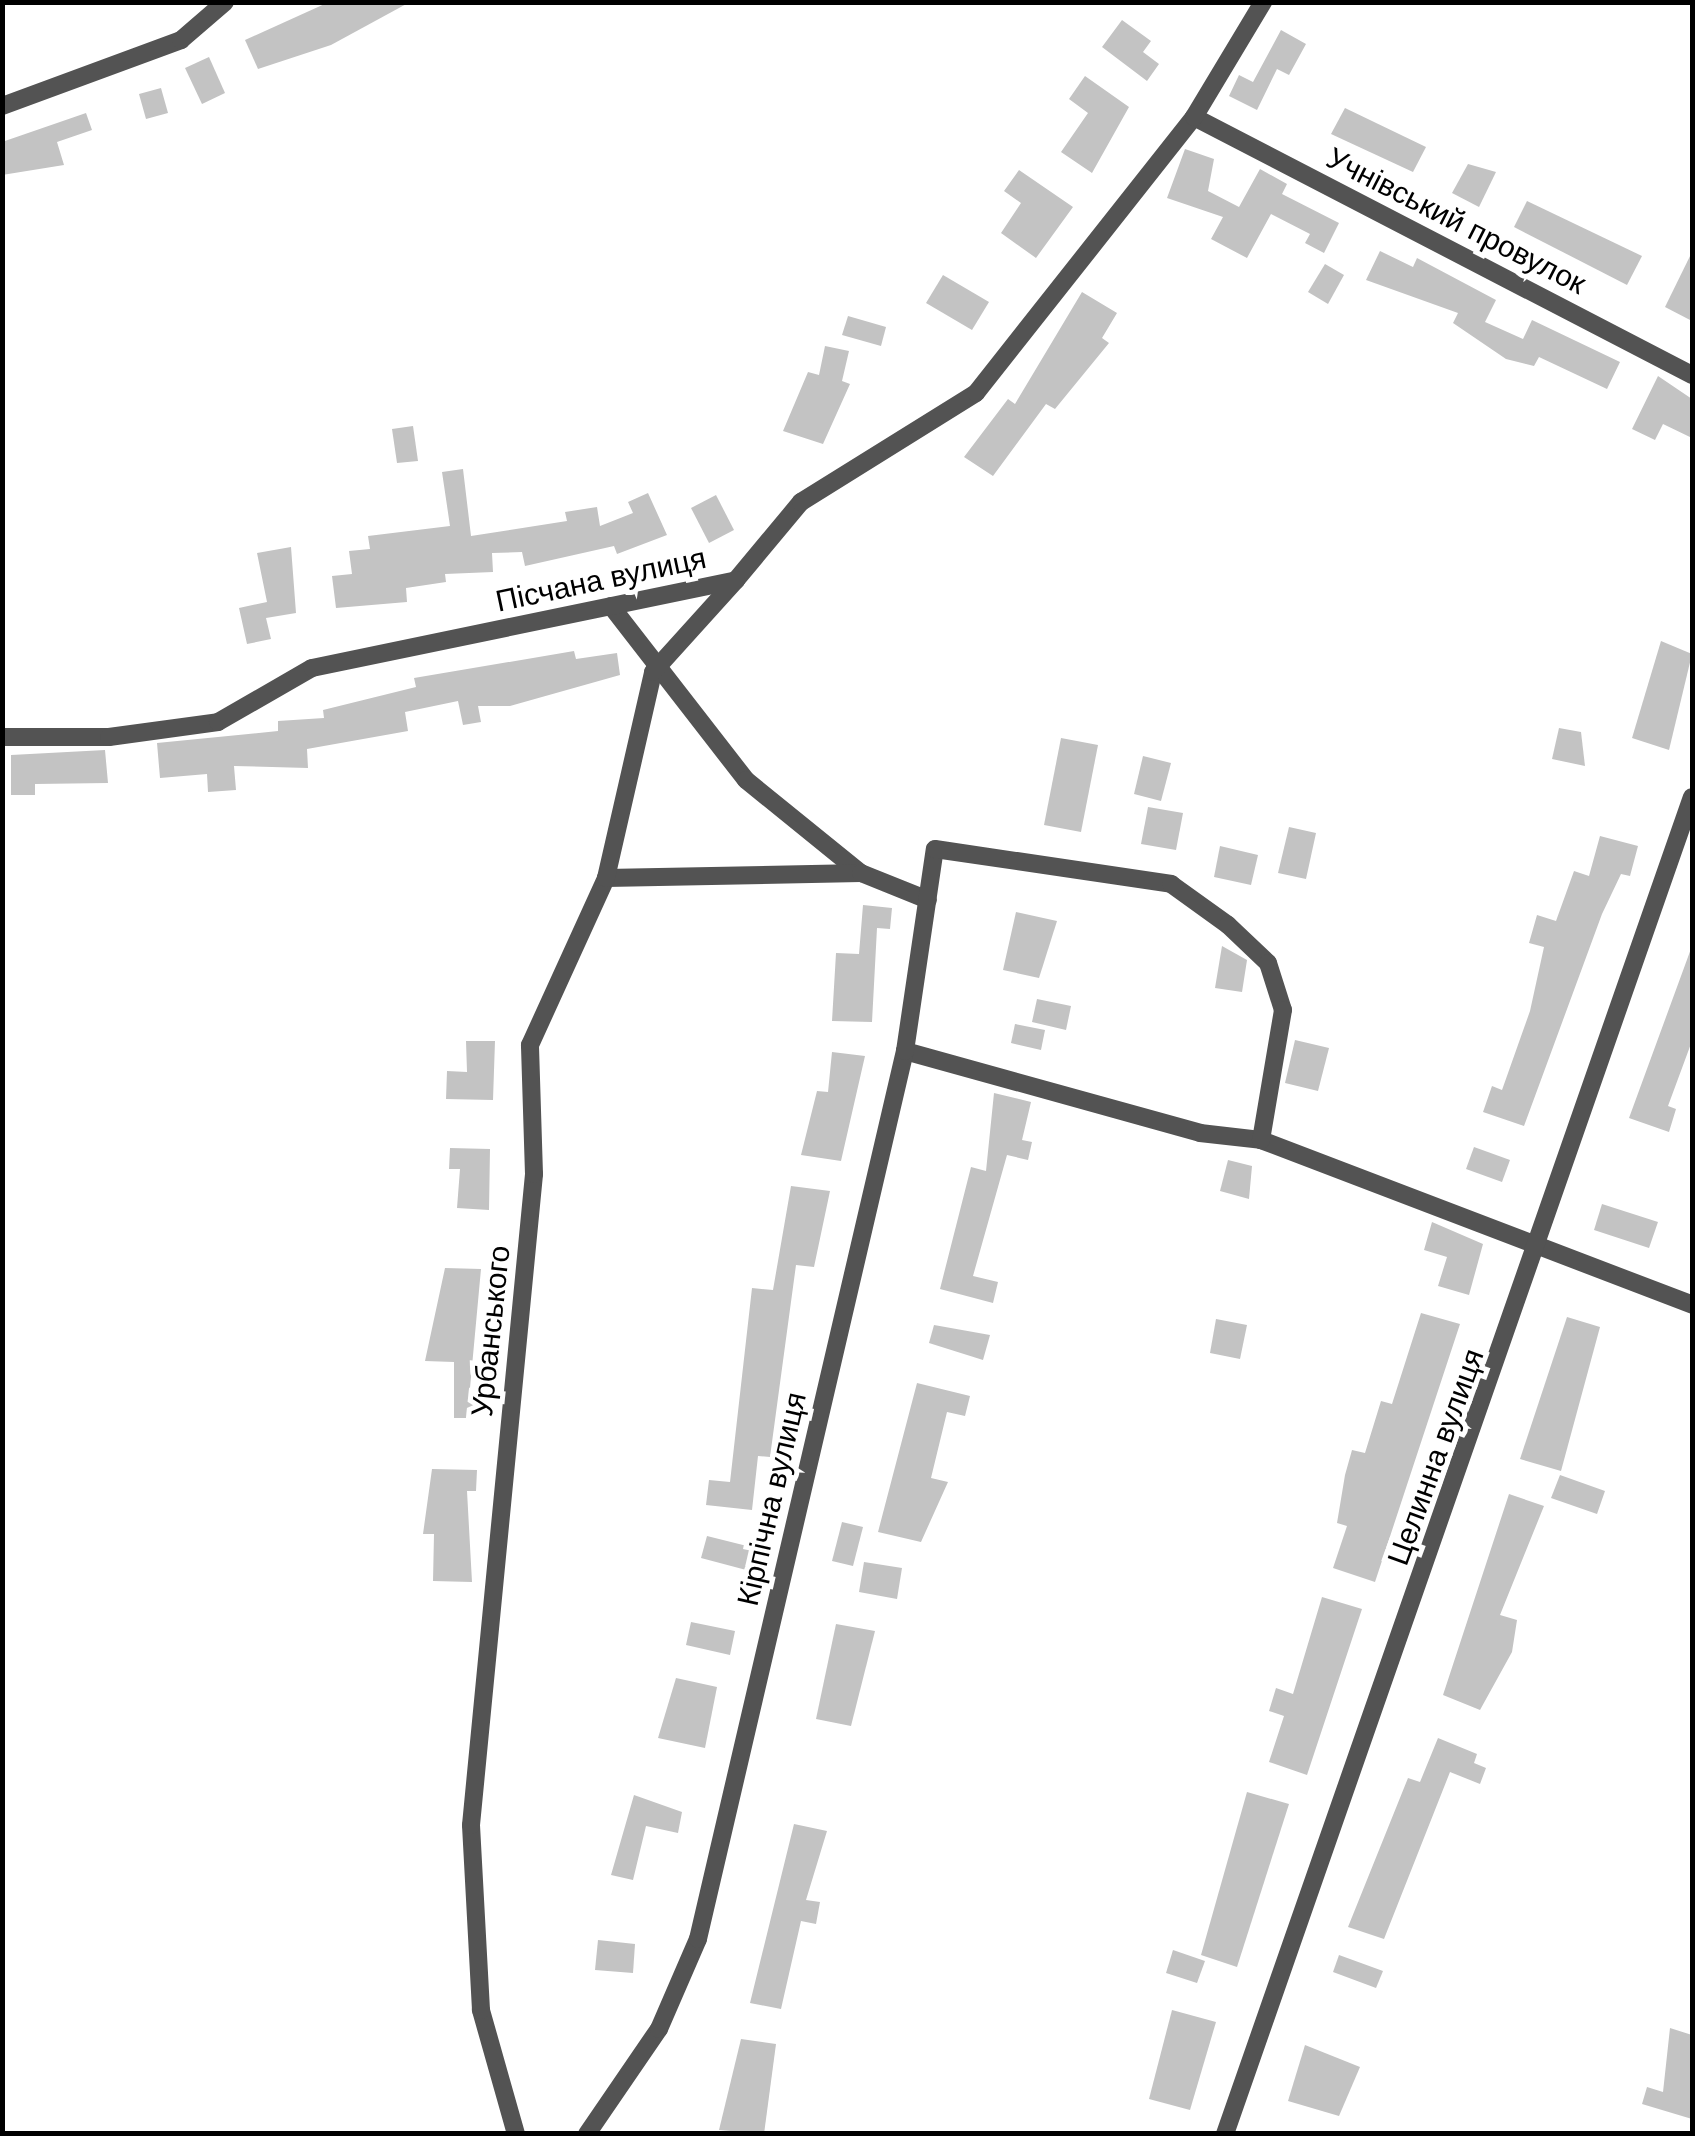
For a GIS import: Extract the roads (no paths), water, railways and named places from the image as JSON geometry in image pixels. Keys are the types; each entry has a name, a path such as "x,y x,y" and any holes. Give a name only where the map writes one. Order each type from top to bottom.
{"street":[{"path":"2,106 180,40 226,2"},
{"name":"Пiсчана вулиця","path":"2,737 109,737 218,722 312,668 736,580 801,502 976,393 1194,116 1263,2"},
{"name":"Учнівський провулок","path":"1194,116 1692,375"},
{"name":"Урбанського","path":"516,2134 481,2010 471,1825 534,1174 530,1046 606,878 654,672 736,580"},
{"path":"611,606 654,672 746,780 861,873 928,900"},
{"name":"Целинна вулиця","path":"1224,2134 1540,1247 1692,798"},
{"name":"Кiрпiчна вулиця","path":"587,2134 659,2030 698,1939 905,1050 936,850 1171,884 1228,926 1268,963 1283,1010 1260,1140"},
{"path":"606,878 861,873"},
{"path":"905,1050 1200,1133 1260,1140 1692,1305"}]}
